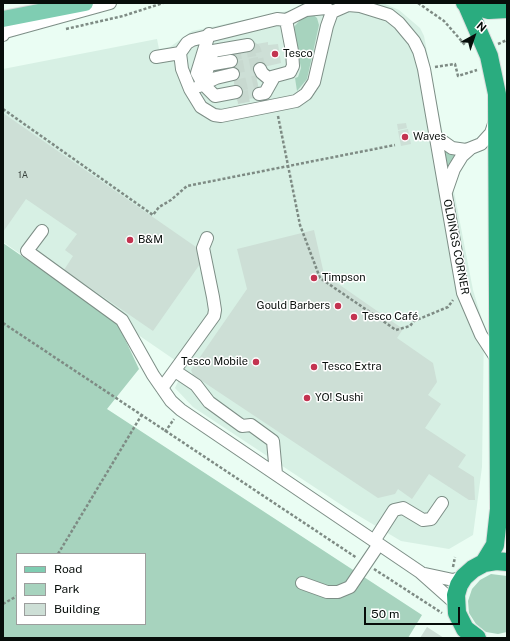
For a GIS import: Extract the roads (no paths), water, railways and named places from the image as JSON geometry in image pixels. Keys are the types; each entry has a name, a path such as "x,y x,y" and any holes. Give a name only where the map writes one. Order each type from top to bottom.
{"highway":[{"path":"466,3 488,10 507,9"},
{"path":"466,3 489,56 498,94 499,509 502,531 484,563"},
{"path":"469,635 451,610 464,577 473,568 484,563 496,561 507,562"}],"main road":[{"path":"3,19 85,3"}],"street":[{"path":"3,35 5,32 110,3"},
{"name":"OLDINGS CORNER","path":"180,53 187,43 209,34 278,19 287,24 306,10 326,8 332,12 348,5 360,6 388,15 408,31 419,51 424,69 463,293 481,335 499,364"},
{"path":"156,57 180,53 182,70 190,89 201,107 214,115 229,115 296,101 306,94 314,82 327,26 332,12"},
{"path":"263,77 285,57 283,36 287,24"},
{"path":"209,34 197,73 203,84 215,96 226,100 233,77"},
{"path":"203,84 213,51 248,45"},
{"path":"209,66 233,77"},
{"path":"190,89 216,78 233,77"},
{"path":"203,84 218,84 233,77"},
{"name":"OLDINGS CORNER","path":"446,193 454,169 462,156 471,148 481,144 491,133 497,115"},
{"path":"435,136 452,148 466,150 471,148"},
{"path":"42,231 27,251 122,320 171,401 181,410 420,572 451,610"},
{"path":"162,388 214,316 214,304 203,248 207,238"},
{"path":"175,371 196,385 209,402 242,426 251,425 273,441 276,474"},
{"path":"302,583 327,592 338,592 350,587 366,564 376,542 394,510 403,508 423,520 431,519 442,503"},
{"path":"420,572 453,580 464,577"}],"tunnel":[{"path":"248,45 255,50 260,69"},
{"path":"229,55 255,50"},
{"path":"232,68 259,63"},
{"path":"235,86 257,81"},
{"path":"237,98 259,94"}],"place":[{"name":"Tesco","path":"275,54"},
{"name":"Waves","path":"405,137"},
{"name":"B&M","path":"130,240"},
{"name":"Timpson","path":"314,278"},
{"name":"Gould Barbers","path":"338,306"},
{"name":"Tesco Café","path":"354,317"},
{"name":"Tesco Mobile","path":"256,362"},
{"name":"Tesco Extra","path":"314,367"},
{"name":"YO! Sushi","path":"307,398"}]}
